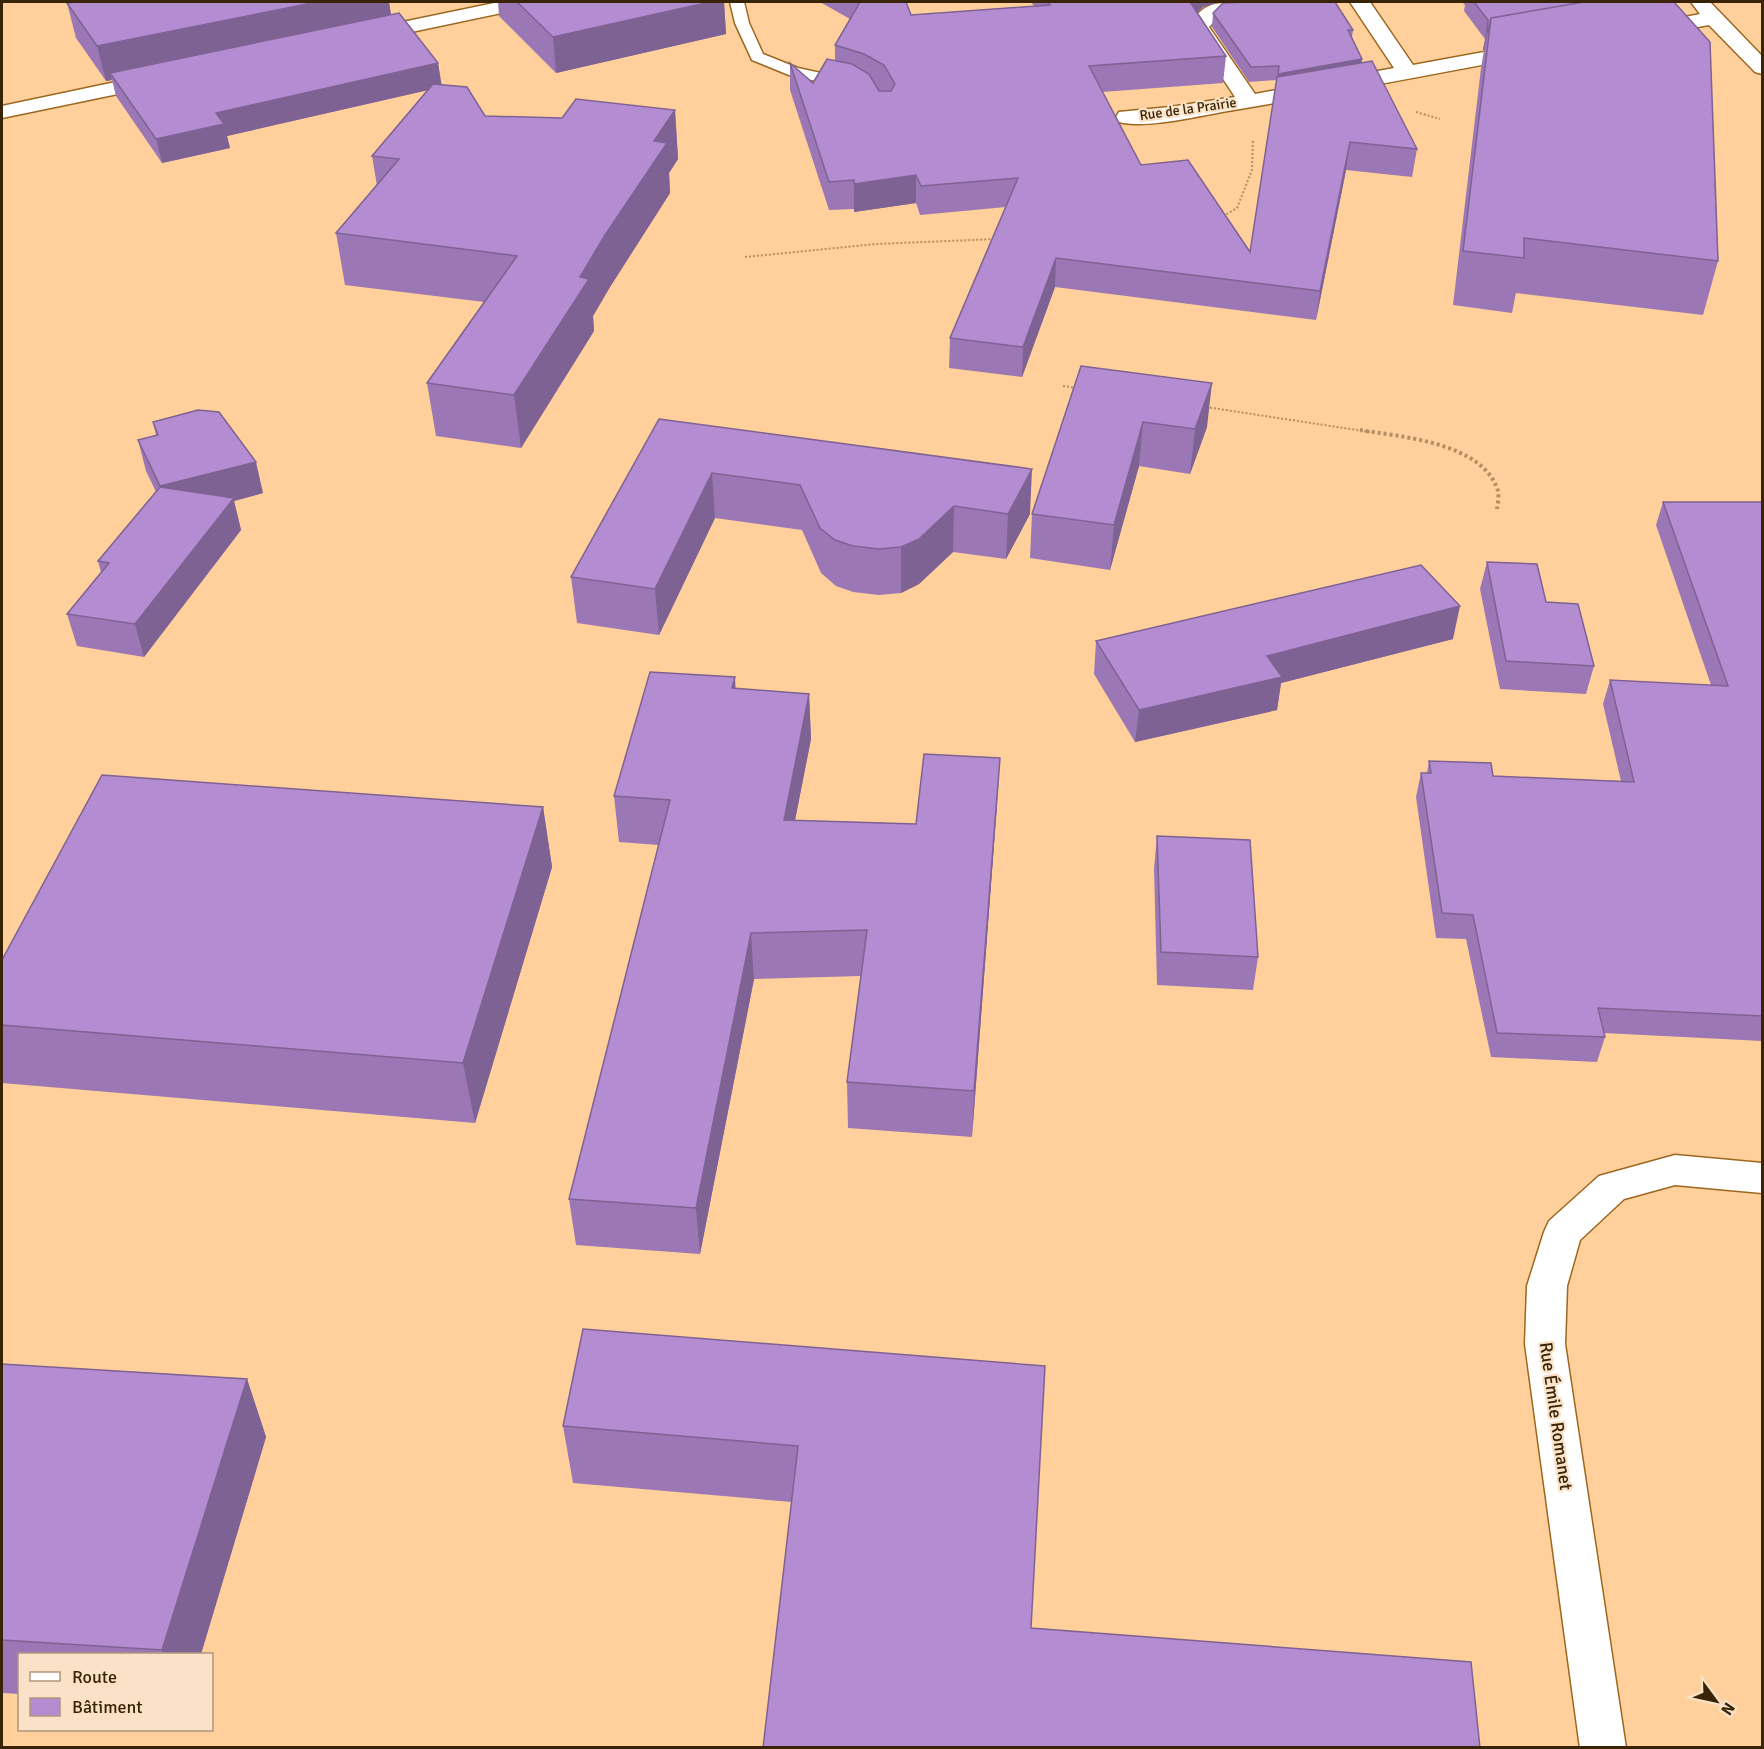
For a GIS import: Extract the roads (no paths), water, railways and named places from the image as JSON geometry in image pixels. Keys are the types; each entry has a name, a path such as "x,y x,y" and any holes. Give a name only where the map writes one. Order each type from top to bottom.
{"street":[{"path":"340,40 525,2"},
{"name":"Rue de la Prairie","path":"1249,101 1199,27 1205,17 1216,9 1325,2"},
{"path":"1360,2 1407,71"},
{"path":"1699,2 1762,68"},
{"path":"1631,33 1713,18"},
{"name":"Rue de la Prairie","path":"1126,117 1170,114 1249,101 1549,47"},
{"path":"2,112 179,75"},
{"name":"Rue Émile Romanet","path":"1604,1748 1545,1344 1547,1286 1563,1232 1612,1187 1675,1170 1762,1178"}],"lane":[{"path":"737,2 742,23 757,57 794,72 830,78 858,86"}]}
